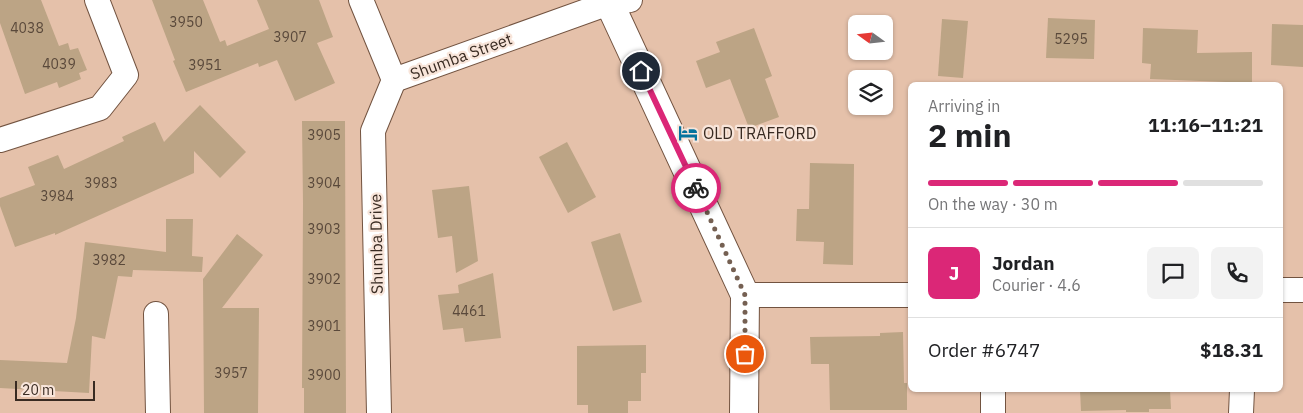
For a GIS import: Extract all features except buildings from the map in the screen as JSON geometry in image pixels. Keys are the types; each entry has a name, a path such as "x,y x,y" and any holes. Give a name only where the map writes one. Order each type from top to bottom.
{"street":[{"path":"0,140 100,108 126,74 97,0"},
{"name":"Shumba Street","path":"361,0 394,80 616,1"},
{"path":"616,1 745,295 744,413"},
{"name":"Shumba Drive","path":"379,413 373,131 394,80"},
{"path":"1283,290 1303,290"},
{"path":"745,295 908,295"},
{"path":"156,314 158,413"},
{"path":"993,392 993,413"},
{"path":"1241,413 1242,392"}],"way so far":[{"path":"696,188 745,295 745,354"}],"place":[{"name":"OLD TRAFFORD","path":"688,133"}],"route":[{"path":"641,71 696,188"}]}
